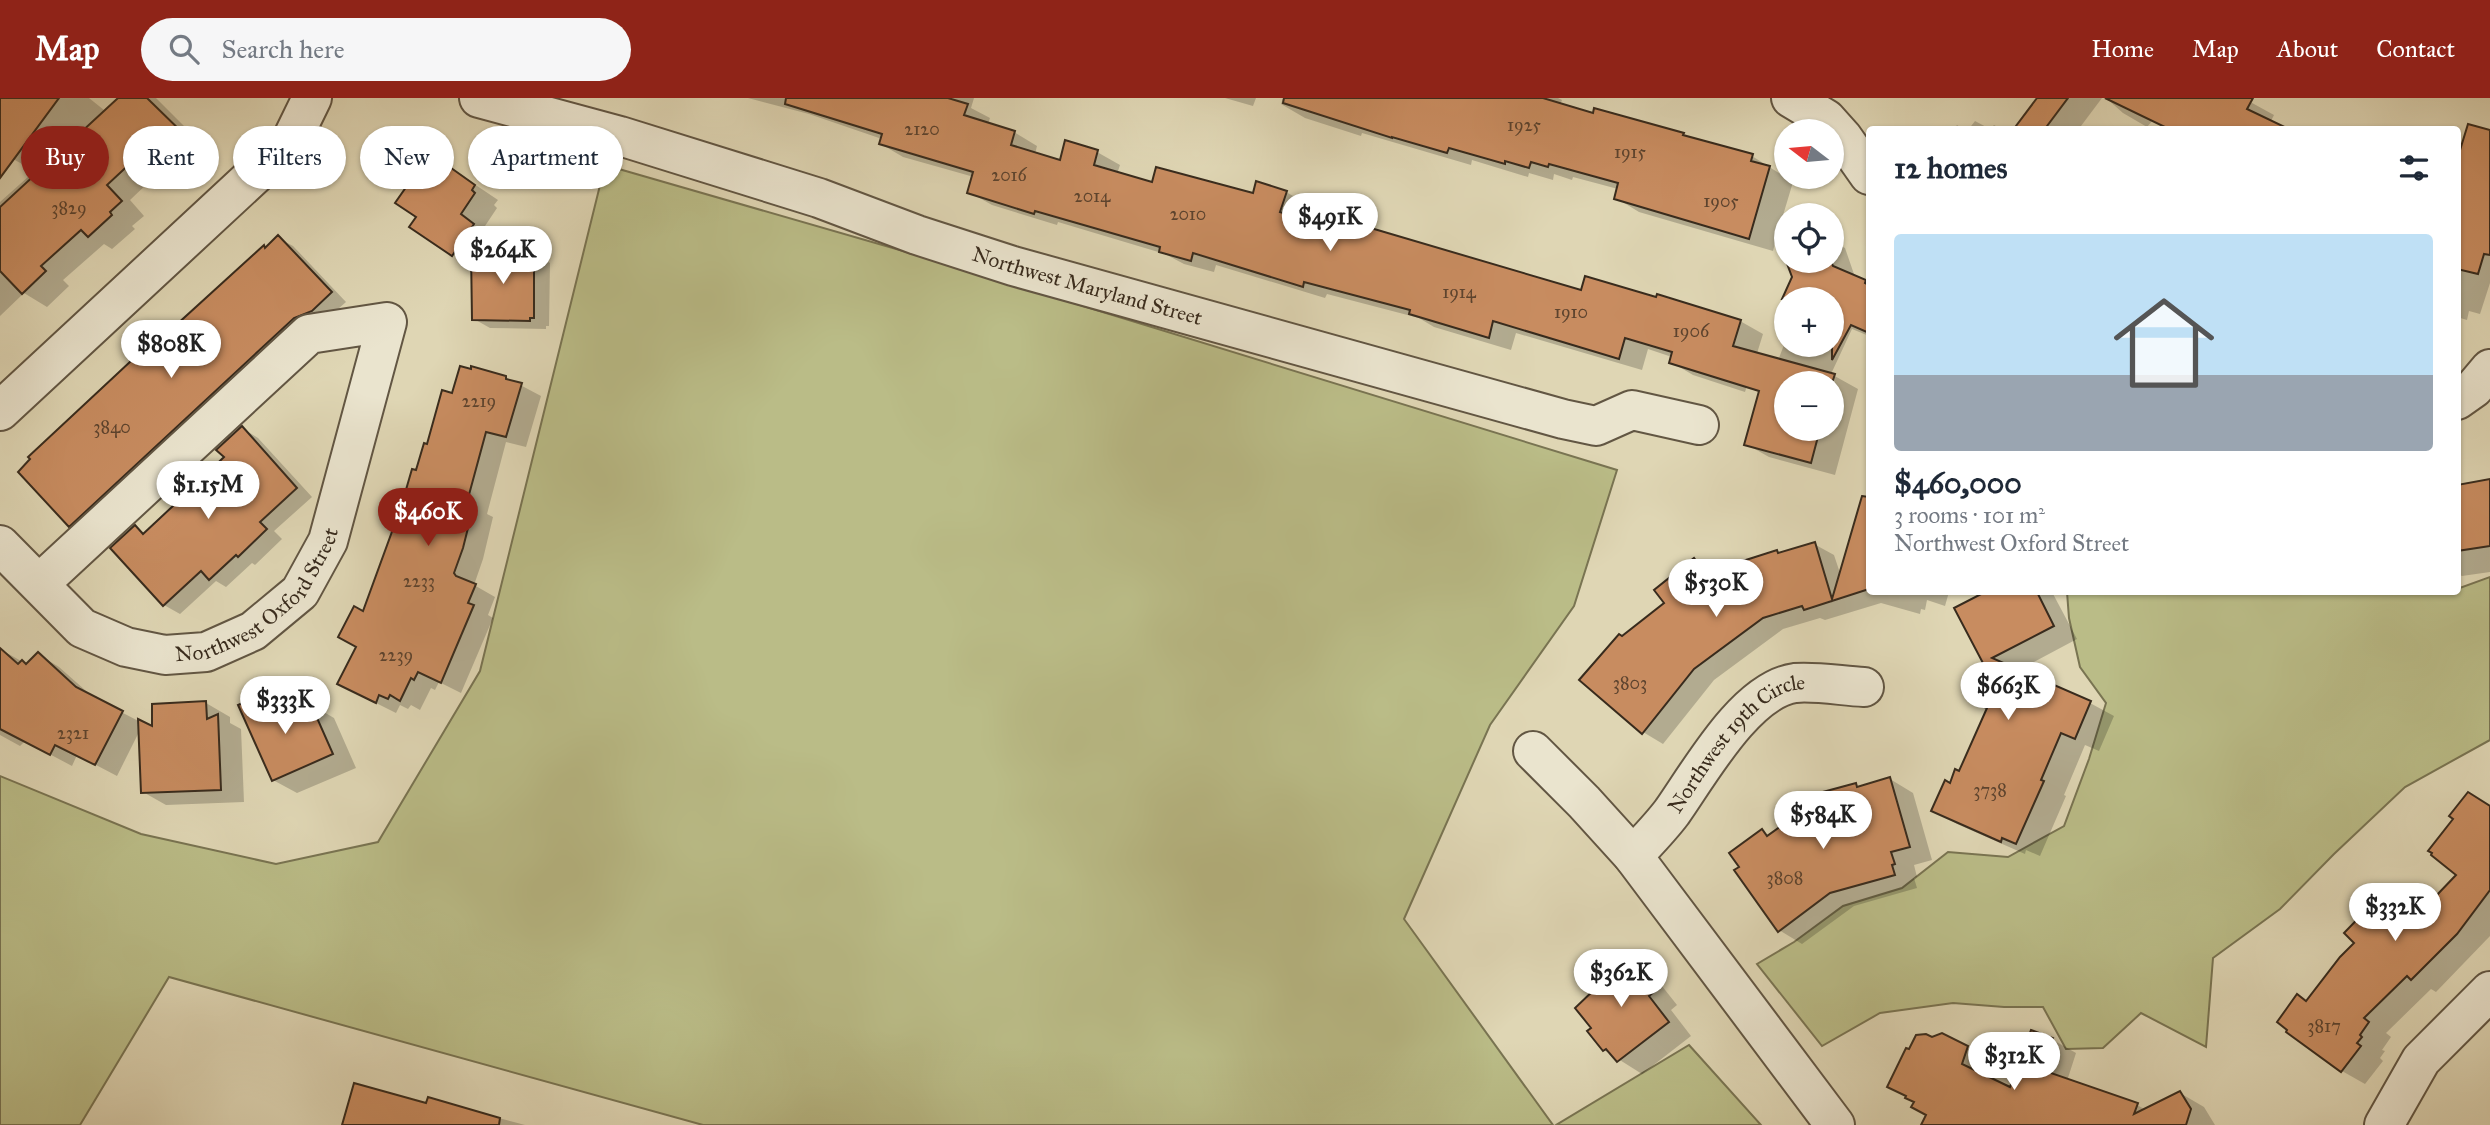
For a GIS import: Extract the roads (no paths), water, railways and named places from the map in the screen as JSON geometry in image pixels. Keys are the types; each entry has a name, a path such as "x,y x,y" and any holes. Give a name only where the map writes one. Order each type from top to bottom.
{"street":[{"path":"0,411 291,141 312,98"},
{"name":"Northwest Maryland Street","path":"478,98 620,136 819,198 917,235 1013,266 1563,419 1596,426 1632,410 1699,425"},
{"path":"1791,98 1826,119 1866,171"},
{"name":"Northwest Oxford Street","path":"0,545 82,628 126,648 165,654 206,652 253,631 300,592 328,541 387,322 309,334 39,584"},
{"path":"2461,397 2474,388 2490,369"},
{"name":"Northwest 19th Circle","path":"1633,856 1670,814 1702,766 1757,701 1795,683 1864,687"},
{"path":"1533,751 1633,856 1835,1125"},
{"path":"2384,1125 2421,1060 2490,991"}]}
